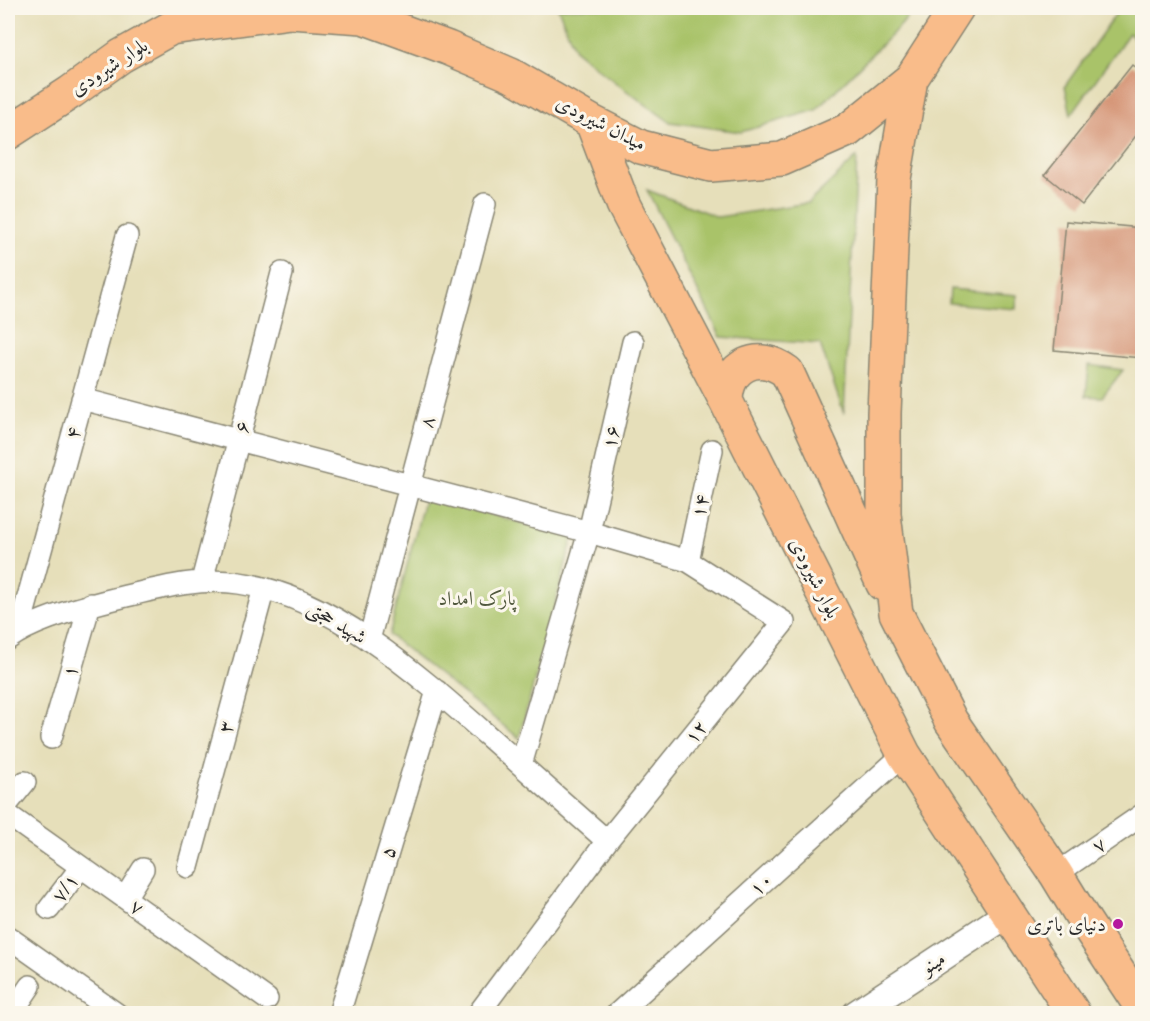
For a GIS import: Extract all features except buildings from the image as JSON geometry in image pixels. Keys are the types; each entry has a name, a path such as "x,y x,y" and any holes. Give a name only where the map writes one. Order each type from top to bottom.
{"main road":[{"name":"میدان شیرودی","path":"352,12 448,48 511,75 592,122 641,147 711,165 782,159 848,130 911,79 957,8"},
{"name":"بلوار شیرودی","path":"8,133 121,56 171,28 290,12 352,12"},
{"path":"896,613 884,514 884,413 894,180 911,79"},
{"name":"بلوار شیرودی","path":"592,122 623,204 726,401 904,754 1074,1014"},
{"path":"726,401 726,390 730,379 746,364 757,361 768,362 787,372 896,613 951,721 1056,874 1143,1008"}],"street":[{"name":"۸","path":"369,640 485,204"},
{"name":"۴","path":"13,634 127,236"},
{"name":"۶","path":"202,581 282,273"},
{"name":"۱۶","path":"589,532 633,342"},
{"path":"82,399 589,532 688,561"},
{"name":"۱۴","path":"688,561 712,450"},
{"path":"521,765 589,532"},
{"name":"۱۲","path":"607,841 784,622 688,561"},
{"name":"شهید حجتی","path":"13,634 90,604 202,581 238,583 294,597 369,640 436,691 607,841"},
{"name":"۳","path":"188,867 264,588"},
{"name":"۱","path":"51,738 90,604"},
{"name":"۵","path":"339,1014 436,691"},
{"name":"۱۰","path":"617,1014 904,754"},
{"path":"8,803 25,782"},
{"name":"۷","path":"8,815 267,999"},
{"name":"۷","path":"1056,874 1143,815"},
{"path":"478,1014 607,841"},
{"name":"۷/۱","path":"49,909 81,867"},
{"path":"125,898 143,869"},
{"name":"مینو","path":"856,1014 1009,913"},
{"path":"8,937 117,1014"},
{"path":"11,1014 30,986"}],"green space":[{"path":"558,8 914,8 902,24 816,110 741,132 670,122 575,50"},
{"path":"1120,8 1142,8 1142,46 1129,33 1071,115 1065,86"},
{"path":"857,157 844,414 820,344 721,337 647,190 718,217 808,203"},
{"path":"950,289 1017,295 1016,309 949,303"},
{"path":"1089,365 1123,370 1102,397 1086,396"},
{"name":"پارک امداد","path":"425,496 573,537 519,738 389,635"}],"place":[{"name":"دنیای باتری","path":"1118,924"}]}
